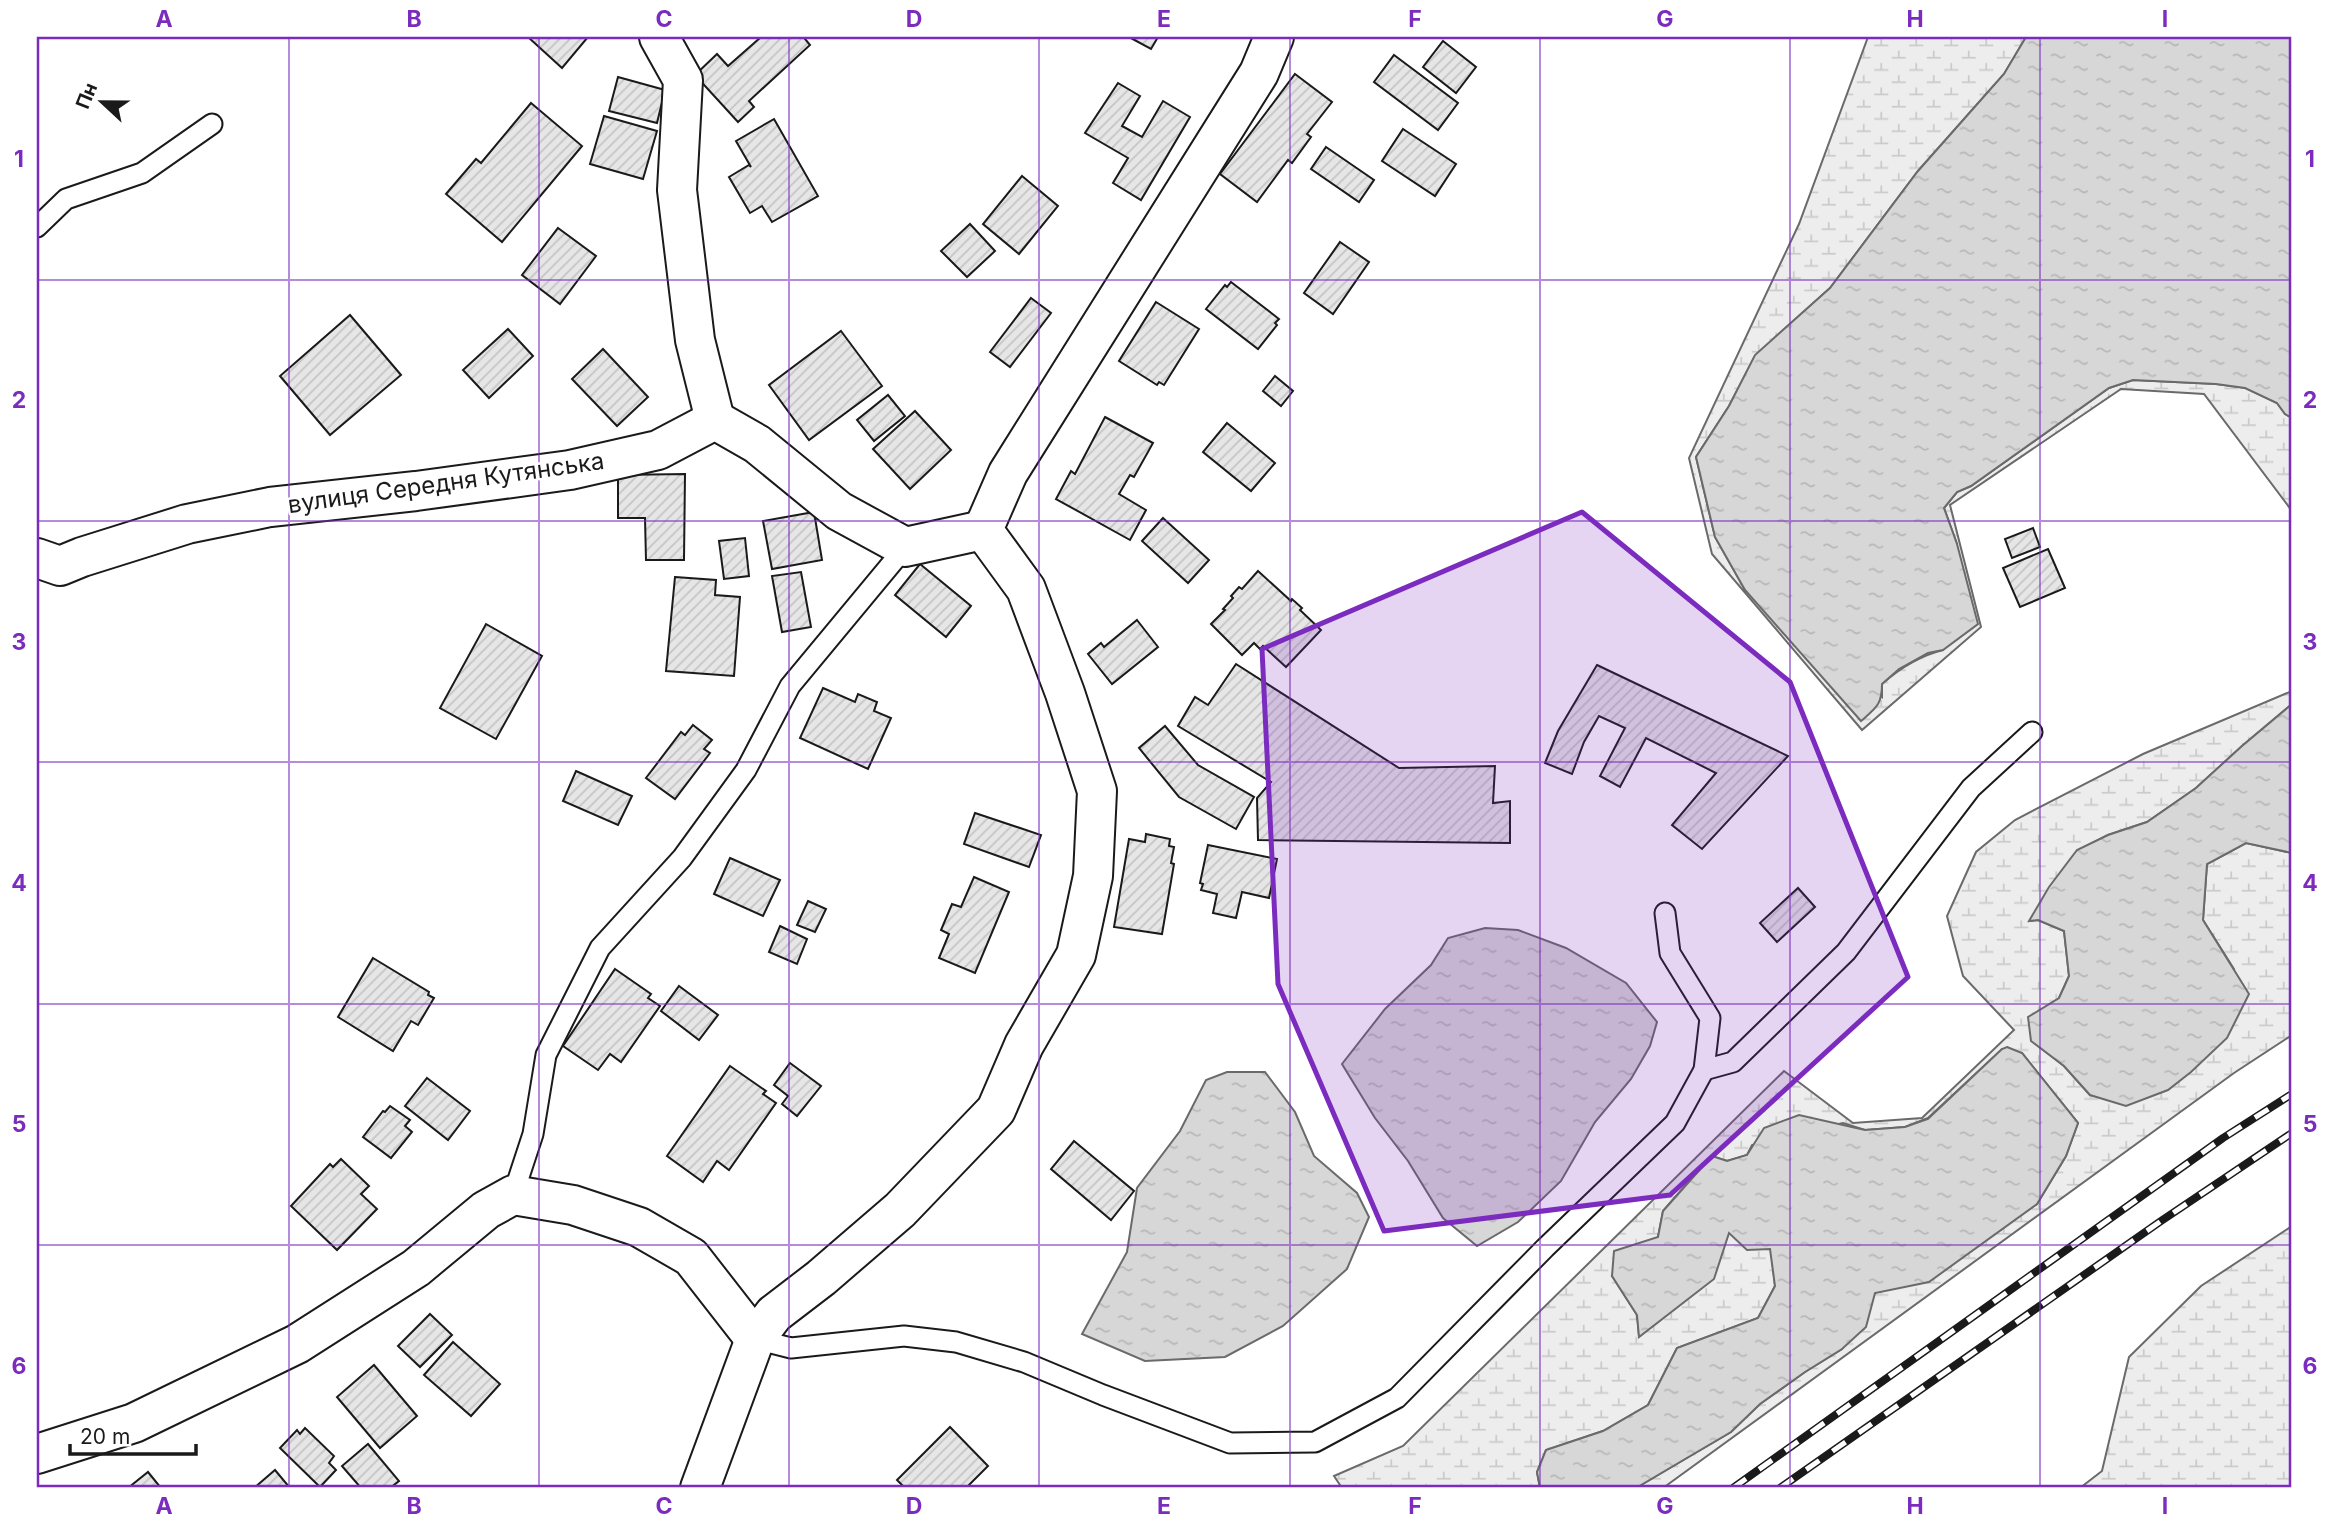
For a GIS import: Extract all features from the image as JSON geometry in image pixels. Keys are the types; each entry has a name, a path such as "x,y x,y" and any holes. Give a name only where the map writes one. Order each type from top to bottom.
{"street":[{"path":"659,37 683,79 677,190 695,340 715,420 757,444 839,511 906,546 983,530"},
{"path":"983,530 1008,473 1259,73 1274,37"},
{"name":"вулиця Середня Кутянська","path":"37,558 60,566 82,556 187,524 270,507 570,470 657,450 715,420"},
{"path":"700,1488 755,1339 774,1314 821,1278 900,1210 996,1110 1024,1045 1076,955 1093,876 1097,791 1065,693 1026,589 983,530"},
{"path":"37,1454 134,1423 297,1344 416,1268 486,1210 513,1195 573,1205 639,1227 691,1257 755,1339"}],"lane":[{"path":"37,227 66,199 142,173 212,124"},
{"path":"513,1195 533,1134 546,1055 600,948 682,858 746,770 790,686 906,546"},
{"path":"1704,1070 1733,1062 1846,952 1971,788 2032,732"},
{"path":"755,1339 791,1348 904,1336 956,1342 1024,1362 1230,1443 1315,1442 1397,1398 1545,1248 1675,1123 1704,1070 1710,1018 1670,953 1665,913"}],"highlighted area":[{"path":"1582,512 1790,682 1908,977 1670,1195 1384,1231 1278,984 1262,649"}],"green space":[{"path":"1868,37 2026,37 2004,74 1918,171 1830,288 1755,356 1729,406 1696,457 1715,537 1745,590 1882,697 1882,684 1896,673 1918,659 1943,650 1957,544 1944,508 1957,492 1971,486 2109,388 2133,380 2246,388 2277,403 2285,414 2292,418 2292,511 2204,394 2121,389 1950,505 1981,627 1862,730 1712,554 1689,458 1799,224"},
{"path":"2292,691 2292,704 2196,788 2147,822 2108,835 2077,851 2030,921 2038,920 2064,931 2069,976 2059,998 2032,1041 2064,1066 2090,1095 2234,969 2203,920 2207,864 2246,843 2292,853 2292,1035 2234,1073 1663,1488 1636,1488 1731,1432 1760,1404 1842,1349 1875,1293 2004,1226 2037,1204 2066,1156 2078,1123 2022,1053 2002,1049 1928,1118 1905,1127 1865,1130 1843,1123 1752,1145 1747,1155 1727,1161 1711,1156 1663,1211 1658,1237 1612,1276 1637,1315 1639,1336 1713,1279 1729,1232 1771,1249 1775,1286 1758,1318 1677,1348 1648,1405 1603,1431 1546,1450 1537,1472 1540,1488 1342,1488 1334,1476 1403,1446 1784,1071 1853,1123 1922,1118 2014,1030 1963,976 1947,916 1976,852 2015,820 2143,754"},
{"path":"2292,1226 2292,1488 2080,1488 2102,1471 2129,1357 2201,1286"}],"water":[{"path":"2026,37 2292,37 2292,418 2285,414 2277,403 2245,388 2133,380 2109,388 1971,486 1957,492 1944,508 1957,544 1978,624 1943,650 1928,653 1899,669 1882,684 1877,706 1861,721 1745,590 1715,537 1696,457 1729,406 1755,355 1830,288 1918,171 2004,74"},
{"path":"2292,704 2292,853 2246,843 2207,864 2203,920 2249,994 2227,1038 2168,1090 2126,1106 2090,1095 2064,1066 2031,1041 2028,1017 2059,998 2069,976 2064,931 2038,920 2029,921 2049,887 2077,850 2108,835 2147,822 2196,788"},
{"path":"1485,928 1518,930 1566,948 1626,983 1657,1022 1650,1046 1631,1079 1595,1122 1561,1181 1518,1222 1477,1246 1443,1218 1342,1064 1385,1009 1431,965 1448,938"},
{"path":"2007,1047 2022,1053 2078,1123 2066,1156 2037,1204 1929,1282 1875,1293 1866,1327 1842,1349 1760,1404 1731,1432 1636,1488 1540,1488 1537,1472 1546,1450 1603,1431 1648,1405 1677,1348 1758,1318 1775,1286 1770,1249 1747,1250 1729,1233 1714,1279 1639,1337 1637,1315 1612,1276 1614,1251 1658,1237 1663,1211 1712,1156 1727,1161 1747,1155 1764,1128 1799,1115 1865,1130 1905,1127 1928,1119"},
{"path":"1227,1072 1265,1072 1295,1112 1314,1156 1357,1193 1369,1217 1347,1269 1283,1326 1225,1357 1145,1361 1082,1334 1127,1252 1137,1188 1180,1131 1206,1080"}],"building":[{"path":"528,37 588,37 562,68"},
{"path":"761,37 808,37 805,39 810,45 749,101 754,107 738,122 695,75 717,54 728,66"},
{"path":"1129,37 1158,37 1151,49"},
{"path":"1443,41 1476,67 1456,93 1423,67"},
{"path":"1394,55 1458,103 1438,130 1374,82"},
{"path":"1295,74 1332,102 1307,134 1311,137 1292,163 1288,160 1257,202 1220,174"},
{"path":"618,77 665,90 657,123 609,111"},
{"path":"1118,83 1140,96 1122,126 1142,137 1163,101 1190,117 1141,200 1113,183 1128,158 1085,133"},
{"path":"531,103 582,146 502,242 446,194 476,159 481,163"},
{"path":"604,116 657,131 643,179 590,164"},
{"path":"774,119 818,196 772,222 762,206 750,213 729,177 749,165 751,167 736,141"},
{"path":"1403,129 1456,164 1435,196 1382,161"},
{"path":"1326,147 1374,180 1359,202 1311,169"},
{"path":"1022,176 1058,206 1019,254 983,224"},
{"path":"970,224 995,251 967,277 941,251"},
{"path":"558,228 596,256 560,304 522,275"},
{"path":"1340,242 1369,262 1333,314 1304,293"},
{"path":"1231,282 1279,319 1258,349 1206,309 1225,285 1227,287"},
{"path":"1031,298 1051,313 1010,367 990,352"},
{"path":"1156,302 1199,329 1164,385 1159,382 1157,385 1119,361"},
{"path":"350,315 401,375 330,435 280,376"},
{"path":"508,329 533,356 489,398 463,370"},
{"path":"841,331 882,386 809,440 769,385"},
{"path":"603,349 648,397 617,426 572,379"},
{"path":"1275,376 1293,391 1281,406 1263,391"},
{"path":"888,395 905,416 874,441 857,420"},
{"path":"915,411 951,450 910,489 873,449"},
{"path":"1105,417 1153,443 1134,477 1130,475 1119,494 1146,510 1130,540 1056,499 1071,471 1075,474"},
{"path":"1227,423 1275,463 1251,491 1203,452"},
{"path":"685,474 684,560 646,560 645,518 618,518 618,475"},
{"path":"814,512 822,560 772,569 763,521"},
{"path":"1163,518 1209,560 1188,583 1142,541"},
{"path":"2033,528 2040,547 2012,558 2005,539"},
{"path":"745,538 749,576 724,579 719,541"},
{"path":"2048,549 2065,588 2020,607 2003,568"},
{"path":"920,564 971,606 946,637 895,595"},
{"path":"1258,571 1302,608 1300,610 1321,630 1286,667 1263,646 1260,649 1254,643 1242,655 1211,624 1225,610 1223,609 1233,598 1231,596 1239,587 1242,589"},
{"path":"801,572 811,627 782,632 772,576"},
{"path":"675,577 716,580 715,595 740,597 734,676 666,671"},
{"path":"1137,620 1158,647 1112,684 1088,654 1101,643 1104,647"},
{"path":"486,624 542,656 496,739 440,708"},
{"path":"1236,664 1399,768 1495,766 1493,803 1510,801 1510,843 1258,840 1257,798 1271,782 1178,726 1195,697 1208,705"},
{"path":"1597,665 1788,756 1702,849 1672,825 1716,773 1646,738 1620,787 1600,776 1625,728 1599,716 1584,742 1572,774 1545,763 1558,731"},
{"path":"823,688 855,702 858,694 877,702 874,711 891,718 868,769 800,738"},
{"path":"693,725 712,740 704,749 710,753 675,799 646,778 681,732 685,735"},
{"path":"1165,726 1198,765 1254,797 1236,829 1179,797 1139,748"},
{"path":"576,771 632,796 618,825 563,801"},
{"path":"975,813 1041,835 1029,867 964,844"},
{"path":"1146,834 1170,839 1169,846 1174,847 1171,863 1174,864 1162,934 1114,927 1129,839 1145,842"},
{"path":"1208,845 1277,859 1269,898 1242,892 1236,918 1213,913 1217,894 1201,890 1203,884 1200,883"},
{"path":"730,858 780,880 763,916 714,894"},
{"path":"974,877 1009,892 975,973 939,958 949,934 941,930 952,904 961,907"},
{"path":"1798,888 1815,907 1777,942 1760,923"},
{"path":"808,901 826,909 815,932 797,925"},
{"path":"780,926 807,939 797,964 769,952"},
{"path":"373,958 429,992 428,995 434,998 418,1025 411,1021 393,1051 338,1017"},
{"path":"615,969 651,994 648,998 660,1006 621,1062 610,1054 598,1070 563,1046"},
{"path":"679,986 718,1015 699,1040 661,1011"},
{"path":"790,1063 821,1086 797,1116 782,1104 788,1096 774,1085"},
{"path":"730,1066 766,1091 763,1094 776,1103 729,1170 717,1161 703,1182 667,1156"},
{"path":"427,1078 470,1111 448,1140 405,1106"},
{"path":"390,1106 410,1120 405,1126 412,1132 391,1158 363,1137"},
{"path":"1074,1141 1134,1191 1111,1220 1051,1169"},
{"path":"341,1159 369,1186 361,1194 377,1209 337,1250 291,1206 330,1164 333,1167"},
{"path":"430,1314 452,1335 420,1367 398,1346"},
{"path":"453,1342 500,1384 471,1416 424,1375"},
{"path":"374,1365 417,1416 380,1448 337,1397"},
{"path":"950,1427 988,1466 966,1488 905,1488 897,1480"},
{"path":"305,1428 334,1456 329,1463 336,1470 320,1487 280,1448 297,1430 300,1434"},
{"path":"368,1444 399,1481 390,1488 361,1488 342,1466"},
{"path":"275,1470 290,1488 254,1488"},
{"path":"148,1472 161,1488 128,1488"}],"railway":[{"path":"1733,1488 2223,1138 2292,1094"},
{"path":"1780,1488 2161,1221 2292,1133"}]}
